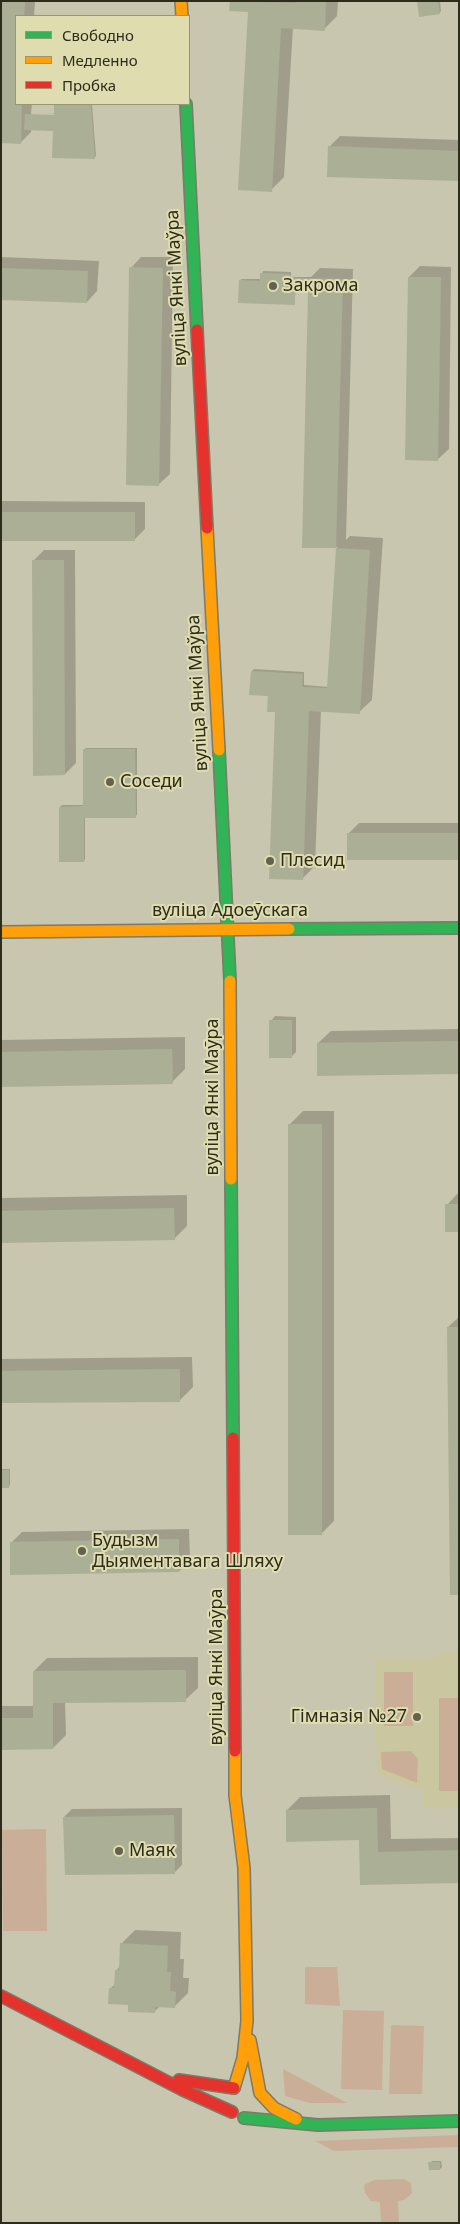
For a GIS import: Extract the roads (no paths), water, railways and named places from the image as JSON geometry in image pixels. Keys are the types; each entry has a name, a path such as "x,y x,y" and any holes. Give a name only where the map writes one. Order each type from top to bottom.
{"street":[{"path":"181,1 182,15"},
{"name":"вуліца Янкі Маўра","path":"186,105 230,974 235,1795 244,1868 247,2021 243,2058 234,2088"},
{"name":"вуліца Адоеўскага","path":"1,932 459,928"},
{"path":"1,1996 183,2090 244,2118 318,2125 459,2121"},
{"path":"244,2118 252,2116 260,2108 261,2098 247,2021"},
{"path":"122,2058 179,2080 234,2088 247,2085 252,2086 274,2108 294,2118 318,2125"},
{"path":"232,2112 228,2101 234,2088"}],"place":[{"name":"Закрома","path":"273,286"},
{"name":"Соседи","path":"110,782"},
{"name":"Плесид","path":"270,861"},
{"name":"Будызм Дыяментавага Шляху","path":"82,1551"},
{"name":"Гімназія №27","path":"417,1717"},
{"name":"Маяк","path":"119,1851"}]}
